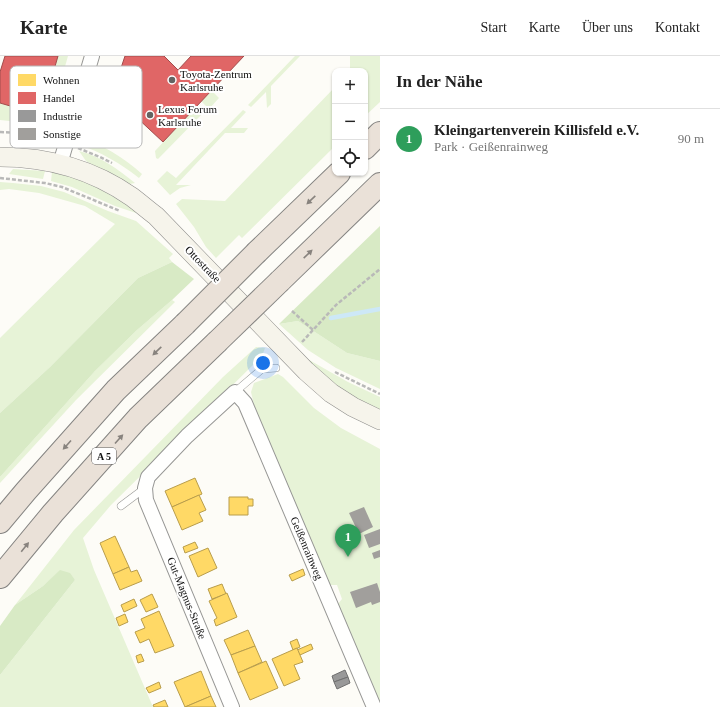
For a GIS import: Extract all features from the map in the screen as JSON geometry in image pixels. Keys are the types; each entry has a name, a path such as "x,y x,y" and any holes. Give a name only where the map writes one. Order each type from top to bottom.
{"highway":[{"path":"368,145 380,133"},
{"path":"0,522 116,390 336,176"},
{"name":"A 5","path":"0,577 53,513 138,418 380,184"}],"main road":[{"name":"Ottostraße","path":"0,157 25,157 60,164 100,178 132,197 156,216 306,371 331,392 353,407 380,420"}],"street":[{"path":"89,66 92,56"},
{"path":"60,164 65,148"},
{"path":"145,488 148,477 186,436 235,392"},
{"name":"Geißenrainweg","path":"235,392 245,403 374,707"},
{"name":"Gut-Magnus-Straße","path":"145,488 146,500 232,707"}],"lane":[{"path":"235,392 262,369 276,368"},
{"path":"121,506 145,488"}],"path":[{"path":"0,178 39,182 62,187 122,212"},
{"path":"301,344 336,305 380,269"},
{"path":"292,311 313,330"},
{"path":"331,370 380,394"}],"green space":[{"path":"58,56 68,56 65,66 55,66"},
{"path":"295,56 300,56 271,86 271,104 267,108 266,92 251,107 248,105"},
{"path":"350,56 380,56 380,102 368,113 368,68 350,68"},
{"path":"332,90 332,149 242,238 239,235 216,258 206,247 194,227 176,204 182,199 225,201"},
{"path":"212,91 219,98 209,109 201,101"},
{"path":"0,103 10,106 10,121 0,120"},
{"path":"197,106 204,112 158,159 156,158 155,151"},
{"path":"243,110 246,112 231,128 248,128 244,133 225,133 176,185 191,185 180,188 170,195 157,181 167,171 176,178"},
{"path":"87,148 104,148 127,162 142,174 139,178 110,158"},
{"path":"79,151 102,160 135,183 126,183 91,164 86,161"},
{"path":"13,169 45,171 43,179 9,174"},
{"path":"52,172 77,178 102,188 117,196 142,215 115,206 72,187 51,181"},
{"path":"0,182 41,186 64,192 136,221 173,254 169,258 172,262 138,278 50,367 0,413 0,338 115,224 85,206 39,193 9,189 0,190"},
{"path":"380,226 380,361 347,353 298,321 279,324"},
{"path":"172,262 194,279 137,330 95,371 0,477 0,413 50,367 138,278"},
{"path":"172,300 175,302 76,400 0,483 0,477 95,371 137,330"},
{"path":"298,321 347,353 380,361 380,389 336,368 308,350 279,324"},
{"path":"256,347 265,348 262,356 111,505 83,538 94,570 153,707 0,707 0,675 75,580 60,571 43,586 15,605 74,530 223,377"},
{"path":"304,357 348,382 380,397 380,411 359,401 349,394 330,380"},
{"path":"278,374 283,377 314,408 341,428 380,449 380,703 337,605 342,599 337,585 328,585 255,409 251,392 254,383"},
{"path":"60,570 70,573 75,580 0,675 0,626 15,605 43,586"}],"building: Wohnen":[{"path":"195,478 202,494 172,507 165,491"},
{"path":"199,495 206,510 199,513 203,521 182,530 172,507"},
{"path":"229,497 248,497 248,499 253,499 253,506 248,506 248,515 229,515"},
{"path":"115,536 129,567 113,574 100,543"},
{"path":"195,542 198,548 185,553 183,547"},
{"path":"208,548 217,568 198,577 189,556"},
{"path":"129,567 131,572 137,570 142,581 120,590 113,574"},
{"path":"303,569 305,575 292,581 289,575"},
{"path":"222,584 226,594 212,599 208,589"},
{"path":"227,593 237,617 216,626 214,620 217,618 209,601"},
{"path":"152,594 158,607 146,612 140,600"},
{"path":"134,599 137,606 124,612 121,605"},
{"path":"159,611 174,646 155,653 149,639 140,643 135,632 145,628 141,619"},
{"path":"125,614 128,622 119,626 116,618"},
{"path":"248,630 255,646 231,655 224,640"},
{"path":"297,639 300,647 293,650 290,642"},
{"path":"311,644 313,649 300,655 297,650"},
{"path":"255,646 262,662 238,673 231,655"},
{"path":"297,648 303,662 294,665 300,679 284,686 272,659"},
{"path":"141,654 144,661 138,663 136,656"},
{"path":"266,661 278,688 250,700 238,673"},
{"path":"201,671 211,696 185,707 174,682"},
{"path":"159,682 161,688 149,693 146,688"},
{"path":"211,696 216,707 185,707"},
{"path":"165,700 168,707 154,707 153,705"}],"building: Handel":[{"path":"5,56 58,56 55,66 10,66 10,106 0,103 0,72"},
{"path":"125,56 164,56 178,70 191,56 244,56 163,142 142,122 142,66 122,66"}],"building: Industrie":[{"path":"345,670 348,677 334,682 332,676"},
{"path":"348,677 350,683 337,689 334,682"}],"building: Sonstige":[{"path":"364,507 373,527 359,534 349,513"},
{"path":"380,529 380,544 369,548 364,535"},
{"path":"380,550 380,557 374,559 372,553"},
{"path":"377,583 380,592 380,602 372,605 371,602 356,608 350,592"}],"waterway":[{"path":"331,318 380,309"}],"place":[{"name":"Toyota-Zentrum Karlsruhe","path":"172,80"},
{"name":"Lexus Forum Karlsruhe","path":"150,115"},
{"name":"Kleingartenverein Killisfeld e.V.","path":"348,557"}]}
